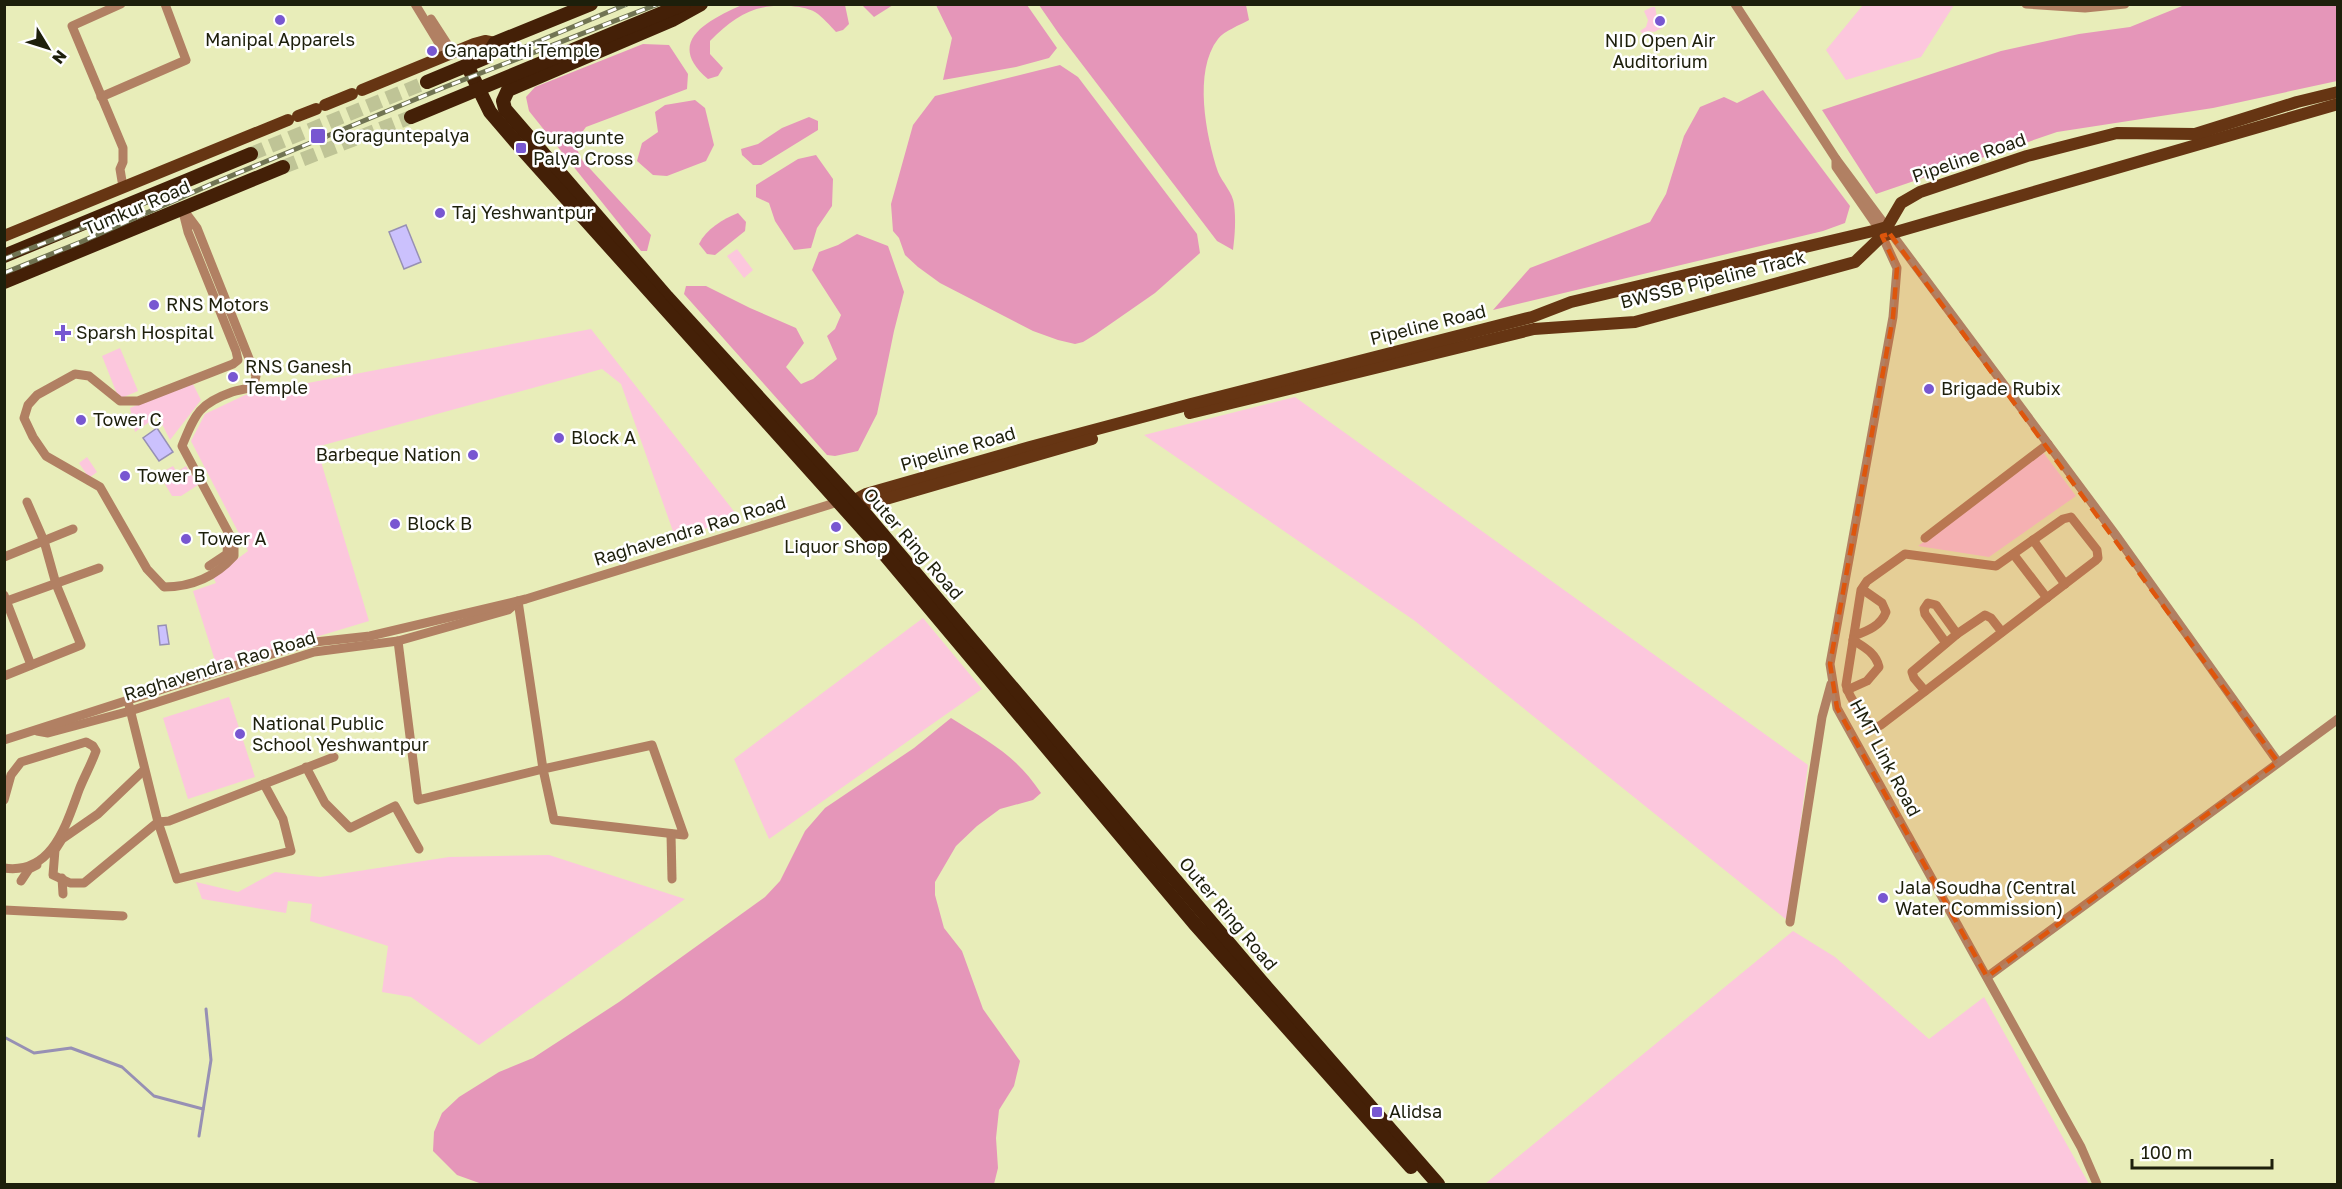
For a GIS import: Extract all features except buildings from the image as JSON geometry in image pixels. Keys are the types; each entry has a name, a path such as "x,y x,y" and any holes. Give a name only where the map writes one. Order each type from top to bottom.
{"highway":[{"path":"427,82 487,57 495,44 591,4"},
{"path":"411,117 684,4"},
{"name":"Outer Ring Road","path":"701,4 672,20 508,90 503,101 505,109 667,297 853,501 1261,981 1438,1185"},
{"name":"Outer Ring Road","path":"467,65 490,111 838,502 1194,923 1427,1185"},
{"name":"Tumkur Road","path":"4,256 251,154"},
{"name":"Tumkur Road","path":"4,282 284,166"}],"main road":[{"path":"4,236 450,54 485,41 495,44"},
{"name":"Pipeline Road","path":"1884,231 1901,203 1920,192 2026,156 2118,133 2195,134 2337,92"},
{"name":"Pipeline Road","path":"853,501 872,503 900,490 1191,404 1532,317 1571,302 1884,231 2337,104"},
{"name":"BWSSB Pipeline Track","path":"1190,413 1534,329 1635,322 1855,262 1884,231"},
{"name":"Pipeline Road","path":"900,490 1190,413"}],"street":[{"path":"121,4 72,26 123,148 123,162 120,169 123,187"},
{"path":"101,97 186,60 165,4"},
{"path":"415,4 450,54"},
{"path":"422,4 450,54"},
{"name":"HMT Link Road","path":"1735,4 1884,231 1897,268 1893,317 1830,664 1837,708 2081,1147 2097,1185"},
{"path":"2026,4 2050,6 2125,4"},
{"path":"182,208 197,228 256,376 254,385 208,403 196,413 182,446 234,543 234,556 225,566 197,583 183,587 164,587 147,570 100,486 46,456 24,418 28,405 37,395 75,374 89,376 120,401 138,401 233,364 237,360 236,351 188,232 182,208"},
{"path":"1884,231 2115,534 2278,762"},
{"path":"236,351 246,348"},
{"path":"26,413 50,451"},
{"path":"1925,538 2048,444"},
{"path":"4,676 81,645 56,584 44,541 27,502"},
{"name":"Raghavendra Rao Road","path":"6,737 306,643 370,636 518,601 838,502"},
{"path":"2067,517 2075,520 2097,550 2098,558 1877,727 1871,725 1847,690 1846,680 1862,589 1867,581 1905,555 1991,567 2002,564 2033,540 2067,517"},
{"path":"4,557 73,529"},
{"path":"209,566 227,554 228,532"},
{"path":"2033,540 2065,584"},
{"path":"2014,555 2047,598"},
{"path":"31,665 5,599 99,568"},
{"path":"1854,638 1871,630 1883,619 1886,612 1882,603 1862,589"},
{"path":"1841,600 1860,602"},
{"path":"398,641 418,800 543,769 652,745 684,836 554,820 543,769 518,601"},
{"name":"Raghavendra Rao Road","path":"34,730 48,733 130,711 314,652 398,641 508,610 518,601"},
{"path":"1946,643 1926,614 1924,609 1928,603 1936,605 1957,634"},
{"path":"1838,615 1857,618"},
{"path":"1925,691 1912,672 1957,634 1985,615 1991,618 2002,632"},
{"path":"1847,690 1867,681 1879,667 1871,652 1854,638"},
{"path":"1790,922 1822,717 1832,678"},
{"path":"128,700 158,822 177,879 291,851 283,819 264,784"},
{"path":"1987,977 2337,719"},
{"path":"48,733 50,753"},
{"path":"4,800 15,768 21,762 86,742 96,751 63,834 51,851 36,863 14,869 4,868"},
{"path":"144,770 98,814 62,839 55,850 53,875 70,883 84,883 158,822 169,821 333,757"},
{"path":"306,767 325,803 351,828 395,806 419,849"},
{"path":"671,834 672,879"},
{"path":"21,881 29,869 55,856"},
{"path":"62,878 63,894"},
{"path":"4,909 123,916"}],"highlighted area":[{"path":"1890,234 2278,762 1987,977 1837,708 1830,664 1893,317 1897,268 1882,236"}],"shaded area":[{"path":"2187,4 2337,5 2337,81 2213,108 2057,132 1876,194 1822,110 2001,51 2079,34 2130,27"},
{"path":"742,5 845,5 849,24 843,30 836,32 818,14 805,8 776,6 754,10 727,25 710,41 710,54 723,68 718,76 708,79 695,66 690,54 690,43 705,25"},
{"path":"862,5 893,5 874,17"},
{"path":"936,5 1027,5 1057,48 1049,58 1016,67 943,80 952,38"},
{"path":"1039,5 1246,5 1249,20 1221,36 1210,52 1204,86 1209,141 1218,172 1234,204 1233,250 1217,241"},
{"path":"1863,5 1954,5 1921,57 1846,80 1826,50"},
{"path":"1655,7 1657,17 1662,17 1665,24 1662,28 1654,32 1648,31 1644,35 1640,31 1646,27 1648,20 1644,11"},
{"path":"643,44 669,45 688,74 687,89 586,127 574,143 582,160 651,235 647,251 641,251 529,111 526,97 535,87"},
{"path":"1060,65 1078,77 1197,234 1200,253 1155,293 1096,334 1075,344 1033,331 940,283 918,267 905,255 899,238 893,231 891,204 913,125 935,96"},
{"path":"1763,90 1850,206 1845,223 1823,231 1493,310 1530,268 1650,222 1666,194 1684,136 1700,107 1724,97 1737,103"},
{"path":"695,100 705,108 714,145 706,161 667,176 653,175 637,161 642,143 658,132 655,112 665,105"},
{"path":"809,117 818,121 818,130 761,165 753,165 742,155 741,149 758,144 782,128"},
{"path":"816,155 833,179 832,206 817,228 811,248 794,250 775,221 769,203 756,197 756,185 798,159"},
{"path":"738,213 746,222 745,231 715,255 707,254 699,244 702,239 716,225"},
{"path":"406,225 421,262 404,269 389,232"},
{"path":"857,234 888,246 904,292 877,414 858,451 835,456 827,455 684,294 686,286 706,286 796,328 804,343 786,367 801,384 813,379 837,359 827,336 835,329 841,315 812,270 819,252 838,245"},
{"path":"737,249 753,270 744,278 727,256"},
{"path":"591,329 740,519 675,537 621,384 602,369 320,446 322,465 369,621 217,667 193,591 216,583 213,577 248,551 191,441 205,414 245,395"},
{"path":"120,348 138,391 119,399 102,356"},
{"path":"192,382 201,400 170,440 158,416 135,432 130,408"},
{"path":"1295,397 1808,765 1788,921 1415,621 1144,435"},
{"path":"157,428 173,452 159,461 143,438"},
{"path":"2043,452 2076,496 1989,557 1918,546"},
{"path":"87,457 97,472 89,478 79,463"},
{"path":"173,466 177,472 186,466 198,485 181,496 172,496 159,474"},
{"path":"923,618 982,689 769,839 734,759"},
{"path":"166,625 169,644 160,645 158,626"},
{"path":"229,697 255,777 188,799 163,718"},
{"path":"951,718 990,742 1012,759 1041,793 1033,800 1000,809 977,826 956,846 935,882 935,895 944,928 962,951 983,1009 1020,1061 1014,1086 999,1110 996,1138 998,1168 994,1184 482,1184 457,1175 433,1151 434,1132 442,1113 459,1097 499,1072 533,1058 619,1002 765,897 780,881 805,831 825,808 914,748"},
{"path":"549,855 685,899 479,1045 411,997 382,992 388,946 310,921 312,904 288,901 286,913 202,899 196,882 238,892 275,872 320,877 449,857"},
{"path":"1793,931 1835,957 1929,1039 1984,997 2089,1184 1485,1184"}],"waterway":[{"path":"199,1136 211,1060 206,1009"},
{"path":"4,1037 34,1053 71,1048 122,1067 154,1096 203,1109"}],"tunnel":[{"path":"251,154 427,82"},
{"path":"283,167 411,117"}],"railway":[{"path":"525,47 627,4"},
{"path":"4,273 445,87 658,4"},
{"path":"4,259 175,191"}],"place":[{"name":"Manipal Apparels","path":"280,20"},
{"name":"NID Open Air Auditorium","path":"1660,21"},
{"name":"Ganapathi Temple","path":"432,51"},
{"name":"Goraguntepalya","path":"318,136"},
{"name":"Guragunte Palya Cross","path":"521,148"},
{"name":"Taj Yeshwantpur","path":"440,213"},
{"name":"RNS Motors","path":"154,305"},
{"name":"Sparsh Hospital","path":"63,333"},
{"name":"RNS Ganesh Temple","path":"233,377"},
{"name":"Brigade Rubix","path":"1929,389"},
{"name":"Tower C","path":"81,420"},
{"name":"Block A","path":"559,438"},
{"name":"Barbeque Nation","path":"473,455"},
{"name":"Tower B","path":"125,476"},
{"name":"Block B","path":"395,524"},
{"name":"Liquor Shop","path":"836,527"},
{"name":"Tower A","path":"186,539"},
{"name":"National Public School Yeshwantpur","path":"240,734"},
{"name":"Jala Soudha (Central Water Commission)","path":"1883,898"},
{"name":"Alidsa","path":"1377,1112"}]}
